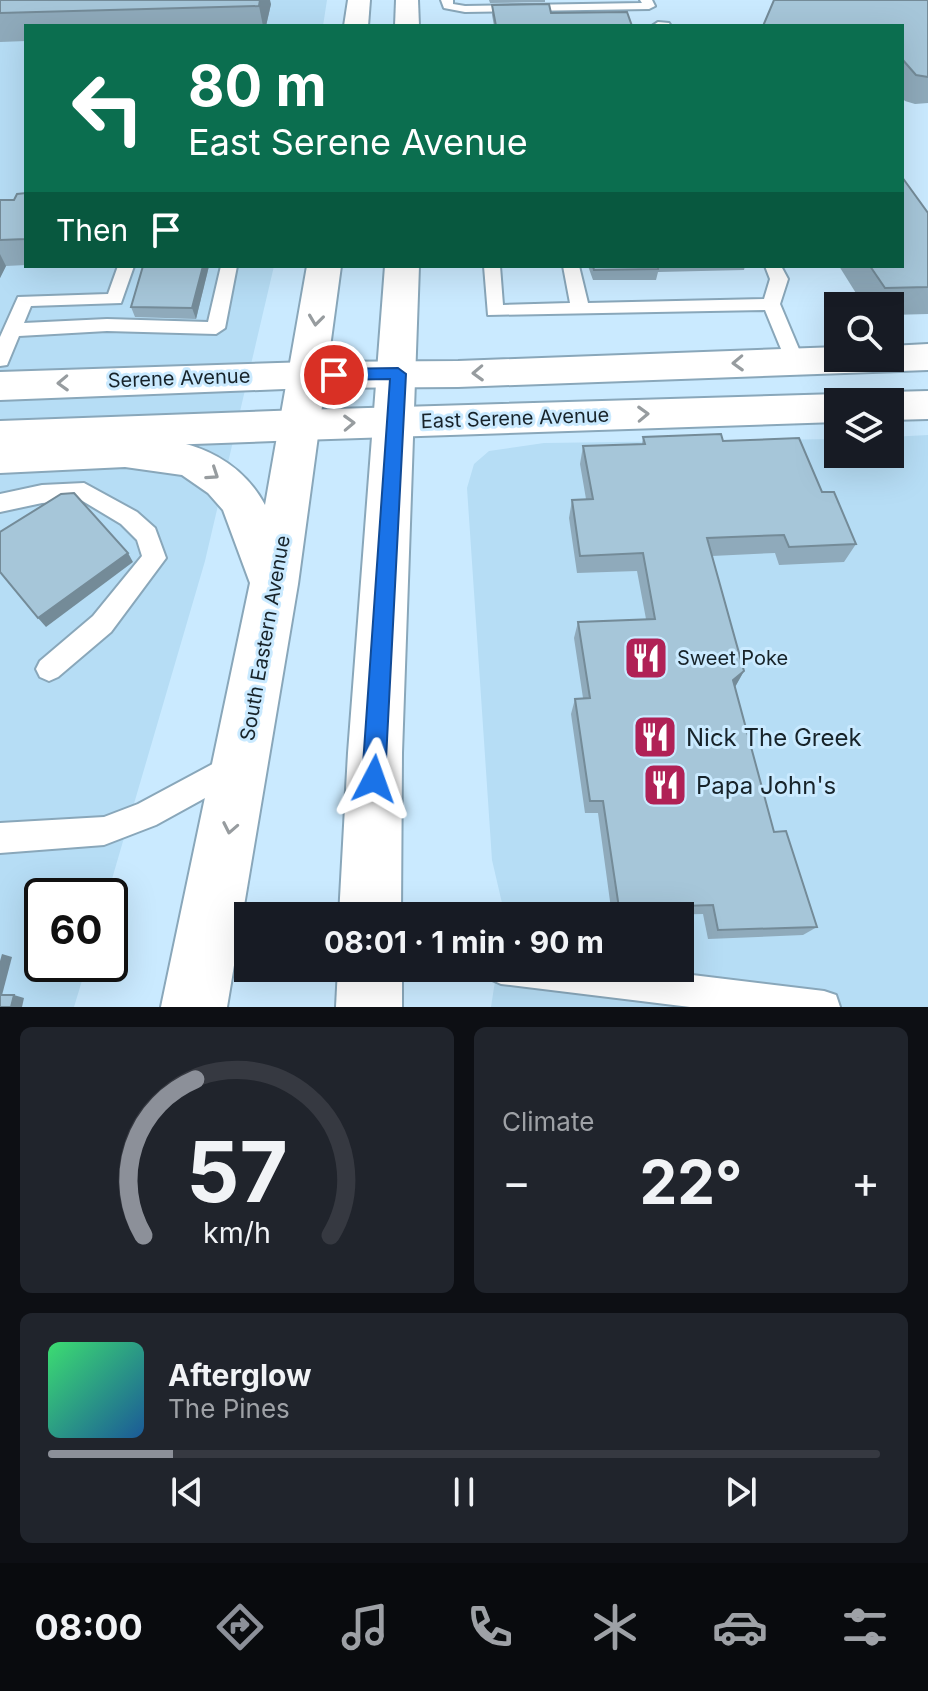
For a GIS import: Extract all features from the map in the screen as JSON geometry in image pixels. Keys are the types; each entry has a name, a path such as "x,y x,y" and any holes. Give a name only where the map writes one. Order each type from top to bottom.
{"main road":[{"path":"356,24 359,0"},
{"path":"407,0 407,24"},
{"name":"South Eastern Avenue","path":"194,1007 243,762 274,586 324,268"},
{"path":"370,902 372,811 398,397 402,268"},
{"name":"East Serene Avenue","path":"0,436 301,425 398,397 795,361 928,357"},
{"name":"Serene Avenue","path":"0,386 359,374"},
{"name":"East Serene Avenue","path":"359,374 398,397 824,408"},
{"path":"904,406 928,405"},
{"path":"0,457 135,453 175,456 191,461 225,482 239,500 274,586"},
{"path":"369,1007 370,982"}],"lane":[{"path":"447,0 448,6 465,9 559,4 649,6 646,0"},
{"path":"512,8 515,24"},
{"path":"465,9 468,24"},
{"path":"0,360 24,301 115,299 125,268"},
{"path":"12,330 107,325 141,329 216,328 229,268"},
{"path":"492,268 494,311 771,304"},
{"path":"571,268 580,309"},
{"path":"774,268 779,279 771,304 795,361"},
{"path":"0,503 42,494 84,491 129,518 147,535 154,558 102,624 49,669"},
{"path":"0,838 104,831 146,815 243,762"},
{"path":"583,982 691,1000 824,1007"}],"shaded area":[{"path":"0,0 327,0 323,24 24,24 24,268 274,268 205,561 112,878 24,878 24,982 82,982 74,1007 0,1007"},
{"path":"928,435 928,1007 491,1007 495,982 694,982 694,902 502,902 492,860 467,488 474,464 489,451 544,443 824,439 824,468 904,468 904,436"}],"building":[{"path":"0,0 260,0 259,6 0,13"},
{"path":"774,0 928,0 928,77 916,75 904,61 904,24 764,24"},
{"path":"549,4 551,13 627,12 631,24 496,24 492,5"},
{"path":"904,180 928,213 928,287 885,288 871,268 904,268"},
{"path":"24,193 24,239 0,240 0,200 14,200 17,194"},
{"path":"142,268 202,268 192,308 131,307"},
{"path":"594,268 658,268 658,269"},
{"path":"721,434 723,441 799,438 822,492 834,492 856,544 789,547 784,535 707,538 744,671 733,680 774,832 786,831 817,927 718,930 713,905 618,902 603,801 590,801 575,699 590,698 578,622 655,619 643,553 580,556 572,500 593,499 583,446 645,444 643,437"},
{"path":"74,493 128,553 38,618 0,572 0,532 61,494"},
{"path":"0,995 14,995 11,1007 0,1007"}],"place":[{"name":"Sweet Poke","path":"646,658"},
{"name":"Nick The Greek","path":"655,737"},
{"name":"Papa John's","path":"665,785"}],"route":[{"path":"334,375 398,374 374,779"}]}
